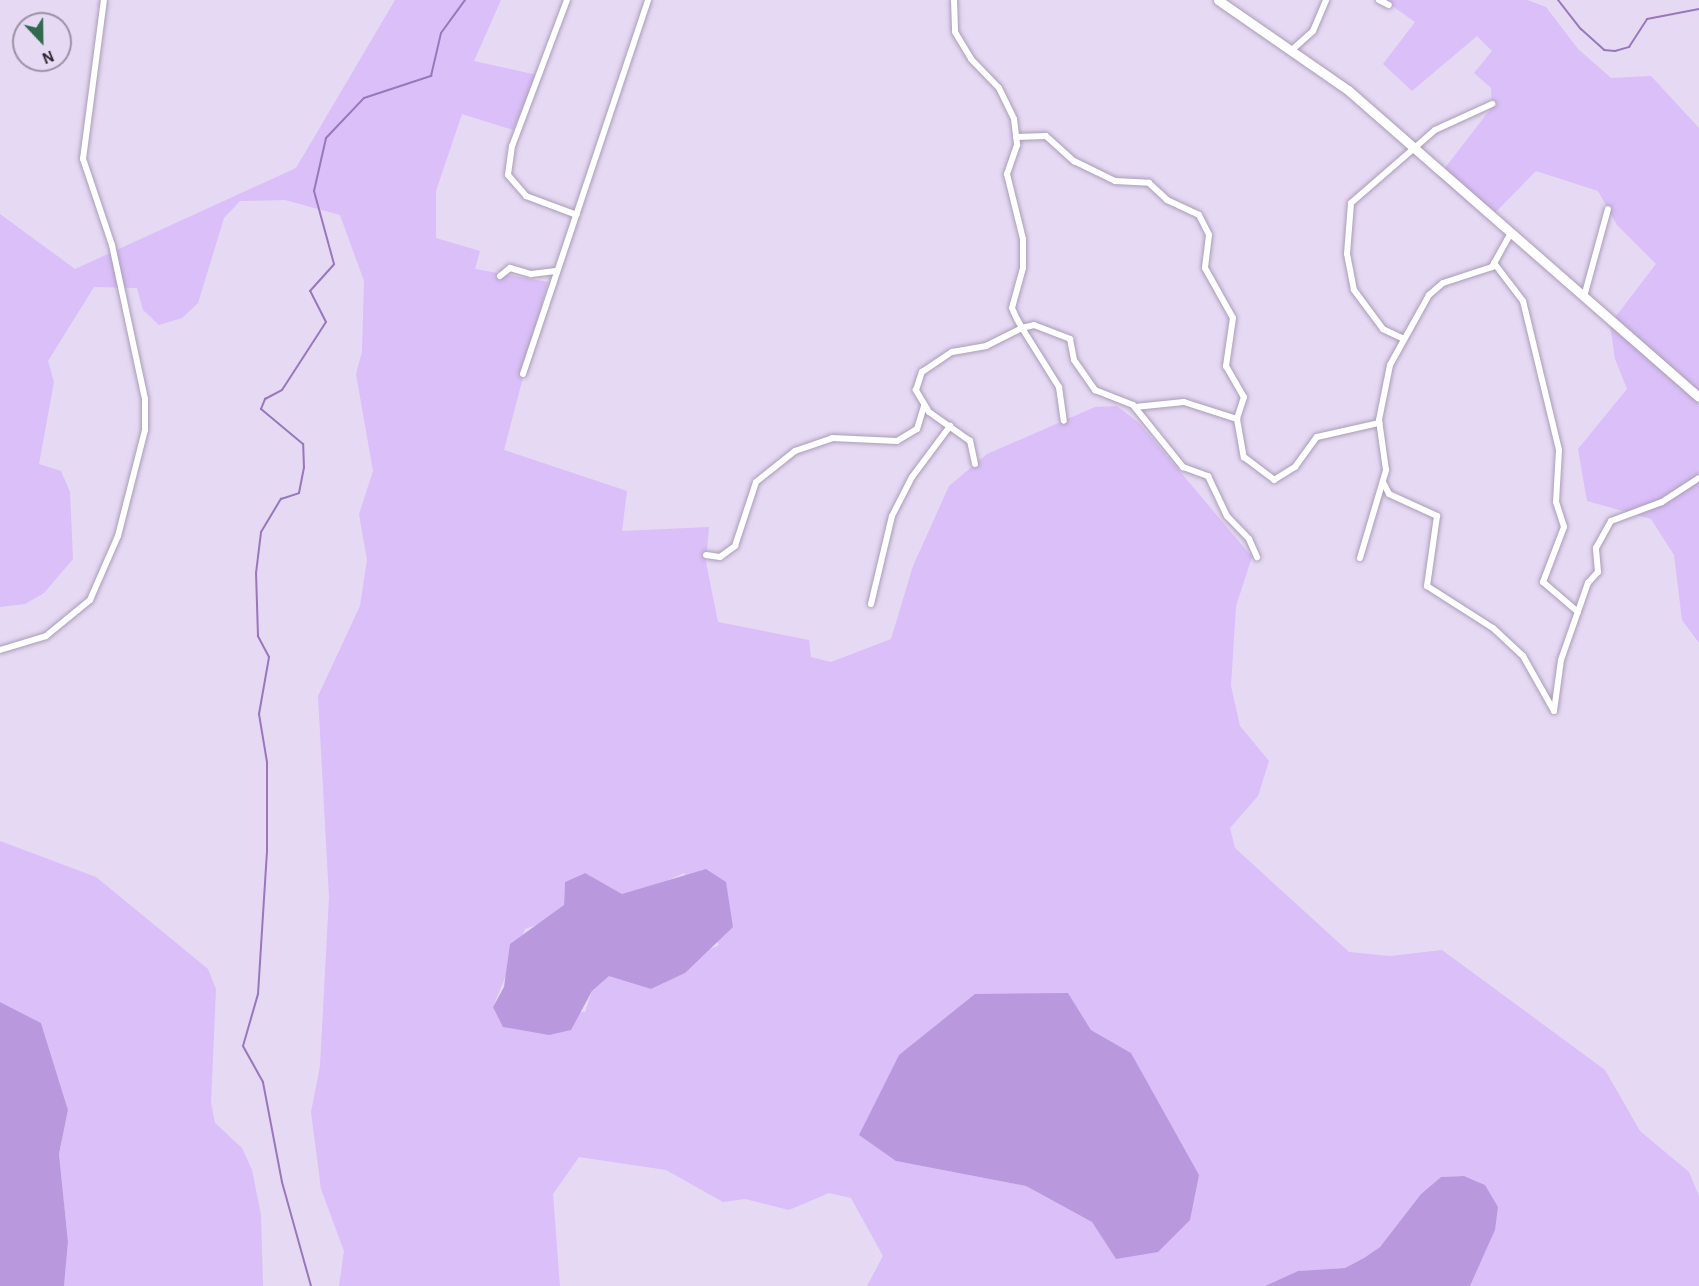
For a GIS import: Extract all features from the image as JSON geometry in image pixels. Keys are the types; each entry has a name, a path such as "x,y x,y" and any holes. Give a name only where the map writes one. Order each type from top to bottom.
{"main road":[{"path":"1218,0 1293,49 1417,150 1585,293 1699,397"}],"street":[{"path":"0,650 46,636 90,600 118,536 145,430 145,399 112,245 83,159 104,0"},
{"path":"567,0 512,146 508,175 526,196 577,215"},
{"path":"523,374 648,0"},
{"path":"954,0 955,32 1006,100 1016,137 1007,174 1023,239 1023,268 1012,308 1059,387 1064,421"},
{"path":"1293,49 1313,31 1326,0"},
{"path":"1379,0 1389,5"},
{"path":"1404,339 1383,328 1354,290 1347,254 1351,203 1368,182 1417,150 1435,130 1492,104"},
{"path":"1016,137 1046,136 1074,161 1115,181 1149,183 1167,201 1199,215 1209,235 1205,268 1233,318 1226,366 1244,397 1237,419 1244,457 1274,480 1295,467 1317,437 1379,423"},
{"path":"1585,293 1608,209"},
{"path":"1360,558 1386,470 1379,423 1390,365 1429,295 1443,283 1494,263 1512,233"},
{"path":"1494,263 1524,301 1559,450 1556,502 1564,526 1543,582 1578,612"},
{"path":"500,276 510,268 531,274 556,272"},
{"path":"975,464 970,441 924,406 916,390 922,372 952,352 986,346 1022,328 1034,325 1070,339 1074,360 1095,390 1135,407 1183,467 1208,476 1227,516 1249,539 1257,557"},
{"path":"1135,407 1184,402 1237,419"},
{"path":"706,555 720,557 735,546 756,482 795,451 832,438 897,441 916,429 924,406"},
{"path":"871,604 892,516 912,477 950,426"},
{"path":"1383,482 1389,494 1437,516 1426,586 1493,628 1523,656 1554,711 1561,660 1578,612 1598,572 1596,548 1611,521 1662,502 1699,478"}],"shaded area":[{"path":"395,0 501,0 474,61 537,75 513,130 462,114 436,191 436,238 480,251 475,269 548,282 504,450 627,491 622,531 709,527 706,562 718,622 809,640 811,657 831,662 891,639 913,566 949,486 987,454 1095,407 1117,406 1140,424 1252,557 1236,606 1231,686 1240,726 1269,761 1258,796 1230,828 1235,848 1349,952 1390,956 1442,950 1605,1070 1640,1131 1689,1172 1699,1196 1699,1286 1470,1286 1495,1230 1485,1185 1464,1176 1441,1177 1421,1194 1380,1247 1364,1258 1345,1268 1298,1271 1265,1286 867,1286 883,1256 851,1198 829,1193 789,1210 745,1199 723,1202 666,1170 579,1157 553,1194 560,1286 339,1286 344,1251 321,1189 311,1112 320,1066 329,897 318,696 360,606 367,560 359,514 373,471 356,374 362,352 364,281 340,215 285,200 240,201 224,218 198,303 182,318 159,325 143,310 137,288 94,287 48,361 54,382 39,464 61,471 70,492 73,559 44,593 25,604 0,607 0,214 75,269 296,168","holes":["584,873 622,894 642,892 684,873 719,945 698,955 685,973 651,989 609,975 592,991 585,1012 493,1007 525,929 548,921 564,905 565,882","1068,993 1091,1030 1131,1053 1116,1259 1092,1222 1026,1186 896,1161"]},
{"path":"1384,0 1527,0 1546,7 1578,49 1611,78 1651,76 1699,128 1699,643 1682,620 1674,555 1651,519 1587,501 1578,449 1627,389 1615,359 1610,324 1656,264 1617,225 1598,191 1536,171 1489,219 1438,177 1492,107 1491,88 1474,73 1492,51 1477,36 1412,91 1383,64 1415,22"},
{"path":"0,841 96,877 208,969 216,989 211,1102 215,1123 242,1148 252,1170 261,1215 263,1286 64,1286 68,1242 59,1154 68,1110 41,1023 0,1002"},
{"path":"706,869 726,882 733,927 685,973 651,989 609,976 592,991 571,1030 549,1035 503,1027 493,1007 504,987 510,944 564,905 565,882 585,873 622,894"},
{"path":"1068,993 1091,1030 1131,1053 1199,1175 1190,1220 1158,1252 1116,1259 1092,1222 1026,1186 896,1161 859,1135 899,1055 975,994"},
{"path":"0,1002 41,1023 68,1110 59,1154 68,1242 64,1286 0,1286"},
{"path":"1464,1176 1485,1185 1498,1207 1495,1230 1470,1286 1265,1286 1298,1271 1345,1268 1364,1258 1380,1247 1421,1194 1441,1177"}],"waterway":[{"path":"311,1286 282,1182 263,1082 243,1046 258,994 267,852 267,762 259,714 269,657 258,636 256,573 261,532 281,499 299,493 304,468 303,444 261,409 265,399 282,390 326,322 310,291 334,264 314,191 326,138 364,98 431,76 441,33 465,0"},
{"path":"1558,0 1581,29 1604,50 1615,51 1629,47 1647,19 1699,9"}]}
